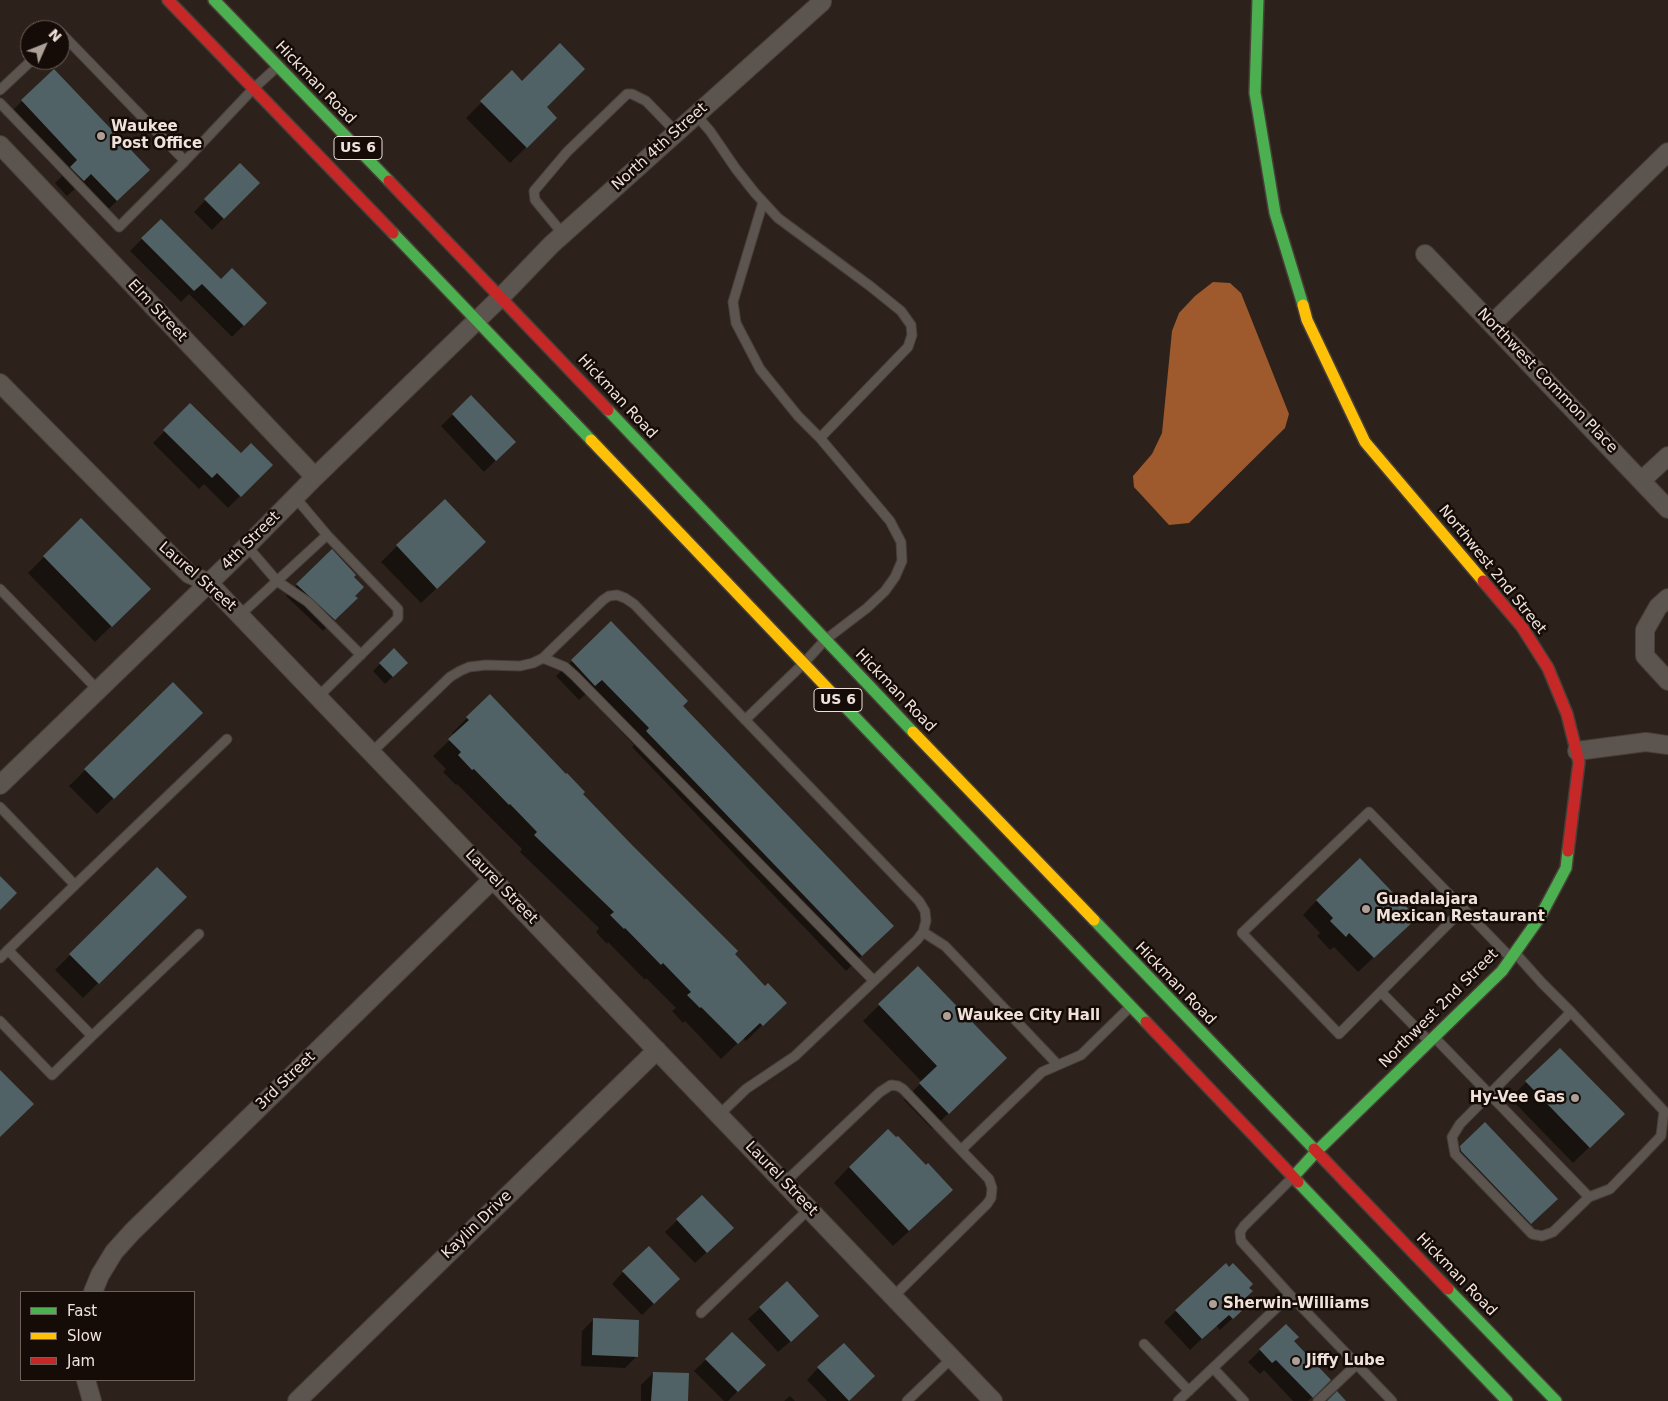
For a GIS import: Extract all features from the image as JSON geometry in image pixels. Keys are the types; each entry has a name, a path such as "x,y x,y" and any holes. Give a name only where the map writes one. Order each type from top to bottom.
{"main road":[{"name":"US 6","path":"168,0 804,663 1507,1401"},
{"name":"Hickman Road","path":"214,0 501,297 825,640 1556,1401"},
{"name":"Northwest 2nd Street","path":"1258,0 1255,93 1275,213 1307,320 1366,442 1522,627 1533,643 1548,668 1567,714 1579,762 1574,821 1566,868 1540,917 1502,971 1316,1152 1294,1176"}],"street":[{"name":"North 4th Street","path":"501,297 563,234 822,2"},
{"name":"Elm Street","path":"0,145 315,477"},
{"path":"1492,324 1668,152"},
{"name":"Northwest Common Place","path":"1425,254 1668,509"},
{"name":"4th Street","path":"0,785 501,297"},
{"name":"Laurel Street","path":"0,383 184,570 209,583 993,1401"},
{"path":"1642,480 1668,456"},
{"path":"1668,598 1658,608 1645,630 1645,656 1668,680"},
{"path":"1577,751 1646,742 1668,745"},
{"name":"3rd Street","path":"93,1291 100,1275 114,1252 132,1232 493,879"},
{"name":"Kaylin Drive","path":"297,1401 657,1050"},
{"path":"86,1381 92,1401"}],"lane":[{"path":"70,42 185,161"},
{"path":"0,103 119,227 278,66"},
{"path":"0,90 21,70"},
{"path":"563,234 535,200 534,191 566,152 627,94 632,94 646,101 677,133"},
{"path":"696,115 710,131 736,169 778,218 901,311 911,325 912,334 908,347 820,438"},
{"path":"745,720 825,640 867,608 885,591 896,577 902,561 901,542 890,521 820,438 798,416 760,369 736,323 733,302 763,202"},
{"path":"295,497 327,535 398,609 398,618 319,696"},
{"path":"240,615 327,535"},
{"path":"247,546 278,580 308,602 361,655"},
{"path":"0,589 98,690"},
{"path":"372,752 450,677 460,670 469,667 520,666 533,663 543,658 603,600 617,595 634,604 919,901 926,911 923,932 795,1056 746,1089 719,1115"},
{"path":"543,658 565,667 575,676 874,981"},
{"path":"0,958 227,739"},
{"path":"0,807 75,885"},
{"path":"1463,909 1339,1034 1242,933 1369,812 1463,909 1571,1012 1664,1111 1661,1136 1610,1189 1589,1197 1552,1232 1542,1236 1532,1234 1455,1154 1452,1137 1460,1124 1571,1012"},
{"path":"923,932 945,946 1058,1065"},
{"path":"0,1021 52,1074 199,934"},
{"path":"8,950 92,1036"},
{"path":"1381,992 1490,1094 1589,1197"},
{"path":"961,1150 1042,1072 1081,1055 1131,1006"},
{"path":"784,1183 880,1092 891,1086 898,1086 903,1089 989,1180 992,1188 991,1198 987,1204 893,1297"},
{"path":"1294,1176 1244,1226 1240,1232 1241,1241 1392,1401"},
{"path":"701,1313 809,1209"},
{"path":"1178,1401 1290,1295"},
{"path":"1144,1344 1189,1391"},
{"path":"907,1401 952,1358"},
{"path":"1318,1401 1357,1364"},
{"path":"1213,1368 1244,1401"}],"shaded area":[{"path":"1213,282 1230,283 1241,293 1289,414 1285,428 1189,523 1169,525 1134,487 1133,476 1152,454 1162,433 1172,331 1179,313 1195,296"}],"building":[{"path":"560,43 585,69 547,107 557,118 527,148 480,101 512,70 522,81"},
{"path":"55,70 150,170 117,201 91,174 84,181 70,167 77,160 21,100"},
{"path":"240,163 260,183 224,219 204,199"},
{"path":"161,219 221,279 232,268 267,303 244,326 202,284 194,291 141,238"},
{"path":"471,395 516,442 496,461 452,414"},
{"path":"190,403 241,453 251,443 273,465 241,497 217,473 212,478 163,430"},
{"path":"445,499 486,542 437,589 396,545"},
{"path":"81,518 151,589 112,627 43,556"},
{"path":"332,549 356,575 354,577 364,587 355,596 358,598 335,620 296,584"},
{"path":"611,621 688,701 683,706 894,926 862,956 646,731 649,728 602,680 595,686 571,660"},
{"path":"394,648 408,663 393,677 379,663"},
{"path":"173,682 203,713 114,799 84,769"},
{"path":"490,694 585,792 583,794 632,845 738,951 735,954 765,986 768,983 787,1003 763,1026 760,1023 738,1044 687,995 691,992 663,963 661,965 610,915 614,912 534,835 537,832 510,804 458,755 461,752 448,739 469,720 466,717"},
{"name":"Guadalajara Mexican Restaurant","path":"1360,858 1417,918 1374,958 1349,933 1346,937 1330,921 1333,918 1316,900"},
{"path":"157,867 187,897 99,984 69,954"},
{"path":"0,876 17,893 0,910"},
{"path":"918,966 1007,1058 949,1114 919,1083 937,1066 878,1004"},
{"name":"Hy-Vee Gas","path":"1560,1048 1625,1114 1590,1148 1525,1081"},
{"path":"0,1070 34,1104 0,1137"},
{"name":"Hy-Vee Gas","path":"1485,1122 1558,1199 1531,1224 1461,1151 1460,1146"},
{"path":"888,1129 896,1137 898,1136 926,1165 928,1163 953,1190 909,1231 849,1167"},
{"path":"702,1195 734,1228 707,1253 676,1219"},
{"path":"649,1246 680,1279 654,1304 622,1271"},
{"name":"Sherwin-Williams","path":"1226,1263 1229,1267 1233,1263 1253,1284 1249,1288 1253,1291 1242,1301 1247,1306 1233,1319 1229,1315 1202,1339 1175,1310"},
{"path":"787,1281 819,1316 791,1342 759,1307"},
{"path":"593,1318 639,1320 638,1357 592,1355"},
{"name":"Jiffy Lube","path":"1286,1324 1299,1337 1294,1341 1331,1380 1313,1398 1276,1360 1272,1363 1259,1349"},
{"path":"732,1332 766,1365 738,1392 705,1359"},
{"path":"844,1343 875,1376 849,1401 817,1367"},
{"path":"653,1372 689,1373 688,1401 651,1401"},
{"path":"1337,1391 1346,1401 1327,1401"}],"traffic: fast":[{"path":"214,0 389,181"},
{"path":"1258,0 1255,93 1275,213 1303,305"},
{"path":"393,233 591,440"},
{"path":"608,410 913,732"},
{"path":"831,692 1146,1022"},
{"path":"1294,1176 1316,1152 1502,971 1540,917 1566,868 1568,851"},
{"path":"1094,920 1314,1149"},
{"path":"1298,1182 1507,1401"},
{"path":"1448,1289 1556,1401"}],"traffic: slow":[{"path":"1303,305 1307,320 1365,442 1483,581"},
{"path":"591,440 831,692"},
{"path":"913,732 1094,920"}],"traffic: jam":[{"path":"168,0 393,233"},
{"path":"389,181 608,410"},
{"path":"1483,581 1522,627 1548,668 1567,714 1579,762 1568,851"},
{"path":"1146,1022 1298,1182"},
{"path":"1314,1149 1448,1289"}],"place":[{"name":"Waukee Post Office","path":"101,136"},
{"name":"Guadalajara Mexican Restaurant","path":"1366,909"},
{"name":"Waukee City Hall","path":"947,1016"},
{"name":"Hy-Vee Gas","path":"1575,1098"},
{"name":"Sherwin-Williams","path":"1213,1304"},
{"name":"Jiffy Lube","path":"1296,1361"}]}
